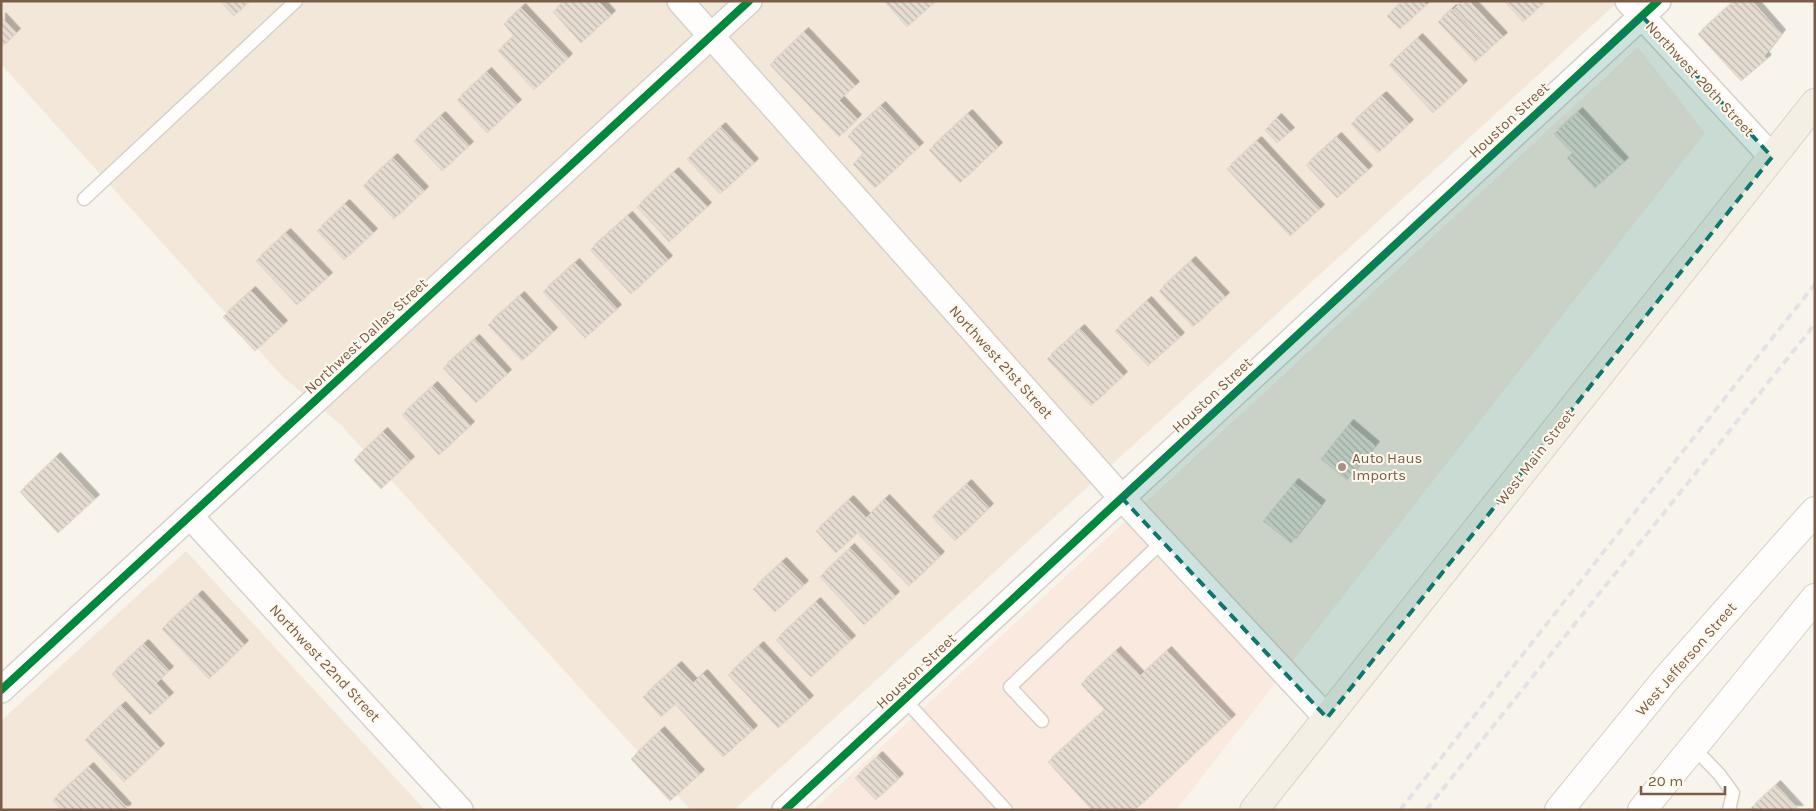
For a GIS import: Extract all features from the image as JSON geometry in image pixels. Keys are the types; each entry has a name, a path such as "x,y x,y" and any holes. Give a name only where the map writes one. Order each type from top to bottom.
{"main road":[{"name":"West Main Street","path":"1254,810 1815,104"},
{"name":"West Jefferson Street","path":"1559,810 1666,679 1815,511"},
{"path":"1642,810 1815,598"}],"street":[{"name":"Northwest 21st Street","path":"680,1 1122,497 1327,718"},
{"name":"Northwest Dallas Street","path":"1,690 749,1"},
{"name":"Northwest 20th Street","path":"1643,6 1772,157"},
{"name":"Houston Street","path":"785,810 1122,497 1643,6"},
{"name":"Northwest 22nd Street","path":"190,516 460,810"}],"lane":[{"path":"84,199 296,1"},
{"path":"1042,721 1010,687 1162,541"},
{"path":"905,700 1006,810"},
{"path":"1693,747 1720,774 1733,793 1729,810"}],"highlighted area":[{"path":"1642,16 1772,157 1327,718 1121,497"}],"shaded area":[{"path":"1,1 1619,1 734,810 691,810 341,425 284,378 1,64"},
{"path":"1638,47 1705,133 1176,810 813,810"},
{"path":"186,551 425,810 1,810 1,721"}],"building":[{"path":"220,1 250,1 234,16"},
{"path":"564,1 598,1 611,15 581,43 553,12"},
{"path":"884,1 936,1 907,27"},
{"path":"1403,1 1423,1 1426,5 1400,29 1387,16"},
{"path":"1462,1 1469,1 1503,37 1490,48 1454,9"},
{"path":"1504,1 1546,1 1523,22"},
{"path":"1734,1 1752,1 1781,34 1764,56 1767,59 1741,81 1698,34"},
{"path":"521,8 568,58 534,90 498,51 514,36 504,24"},
{"path":"1452,9 1489,49 1475,62 1438,22"},
{"path":"1,17 16,33 1,48"},
{"path":"804,32 855,86 839,100 857,119 839,137 770,65"},
{"path":"1418,38 1463,85 1433,113 1389,65"},
{"path":"487,72 517,104 487,133 457,100"},
{"path":"1382,96 1409,124 1378,153 1351,124"},
{"path":"881,106 919,147 875,188 853,164 864,154 848,136"},
{"path":"1578,112 1624,162 1595,188 1567,158 1572,153 1554,134"},
{"path":"968,114 998,147 960,183 929,150"},
{"path":"441,116 469,146 442,171 414,141"},
{"path":"1277,118 1290,132 1277,143 1265,130"},
{"path":"721,127 754,163 720,194 687,159"},
{"path":"1337,137 1368,170 1337,198 1306,165"},
{"path":"1257,141 1320,209 1290,236 1227,169"},
{"path":"393,158 424,191 394,219 363,186"},
{"path":"674,172 707,207 669,242 637,207"},
{"path":"345,204 373,233 344,260 317,231"},
{"path":"628,216 668,260 631,294 590,250"},
{"path":"286,233 328,277 297,305 256,261"},
{"path":"1191,261 1225,297 1193,327 1159,291"},
{"path":"575,263 617,309 585,338 543,292"},
{"path":"251,291 283,325 255,351 223,317"},
{"path":"520,296 553,332 522,361 488,325"},
{"path":"1147,301 1180,337 1148,366 1115,331"},
{"path":"1080,329 1123,376 1091,406 1047,359"},
{"path":"475,339 507,374 476,403 443,368"},
{"path":"433,386 470,426 439,455 402,415"},
{"path":"1349,424 1375,446 1347,480 1321,459"},
{"path":"383,432 410,461 381,489 354,460"},
{"path":"56,457 95,499 58,533 20,492"},
{"path":"1294,483 1321,505 1291,543 1263,521"},
{"path":"967,484 989,508 955,541 932,517"},
{"path":"885,499 940,556 909,586 857,533 836,553 816,531 849,500 866,518"},
{"path":"850,548 895,596 864,625 820,577"},
{"path":"782,562 804,585 775,612 753,589"},
{"path":"198,595 244,645 209,679 162,629"},
{"path":"816,602 851,640 811,677 776,640"},
{"path":"144,644 169,671 156,683 169,697 150,715 112,674"},
{"path":"759,646 809,700 778,728 728,675"},
{"path":"1116,651 1140,676 1167,651 1231,719 1135,810 1092,810 1048,762 1105,710 1081,684"},
{"path":"677,666 693,683 703,674 753,730 723,757 675,704 661,717 643,697"},
{"path":"121,706 160,748 124,782 85,740"},
{"path":"660,731 700,774 670,801 631,759"},
{"path":"878,756 899,778 876,800 855,778"},
{"path":"89,767 127,808 125,810 61,810 53,800"},
{"path":"1776,785 1799,810 1753,810 1751,808"}],"railway":[{"path":"1400,810 1815,284"},
{"path":"1426,810 1815,324"}],"cycle path":[{"path":"1,690 749,1"},
{"path":"785,810 1658,1"}],"place":[{"name":"Auto Haus Imports","path":"1342,467"}]}
